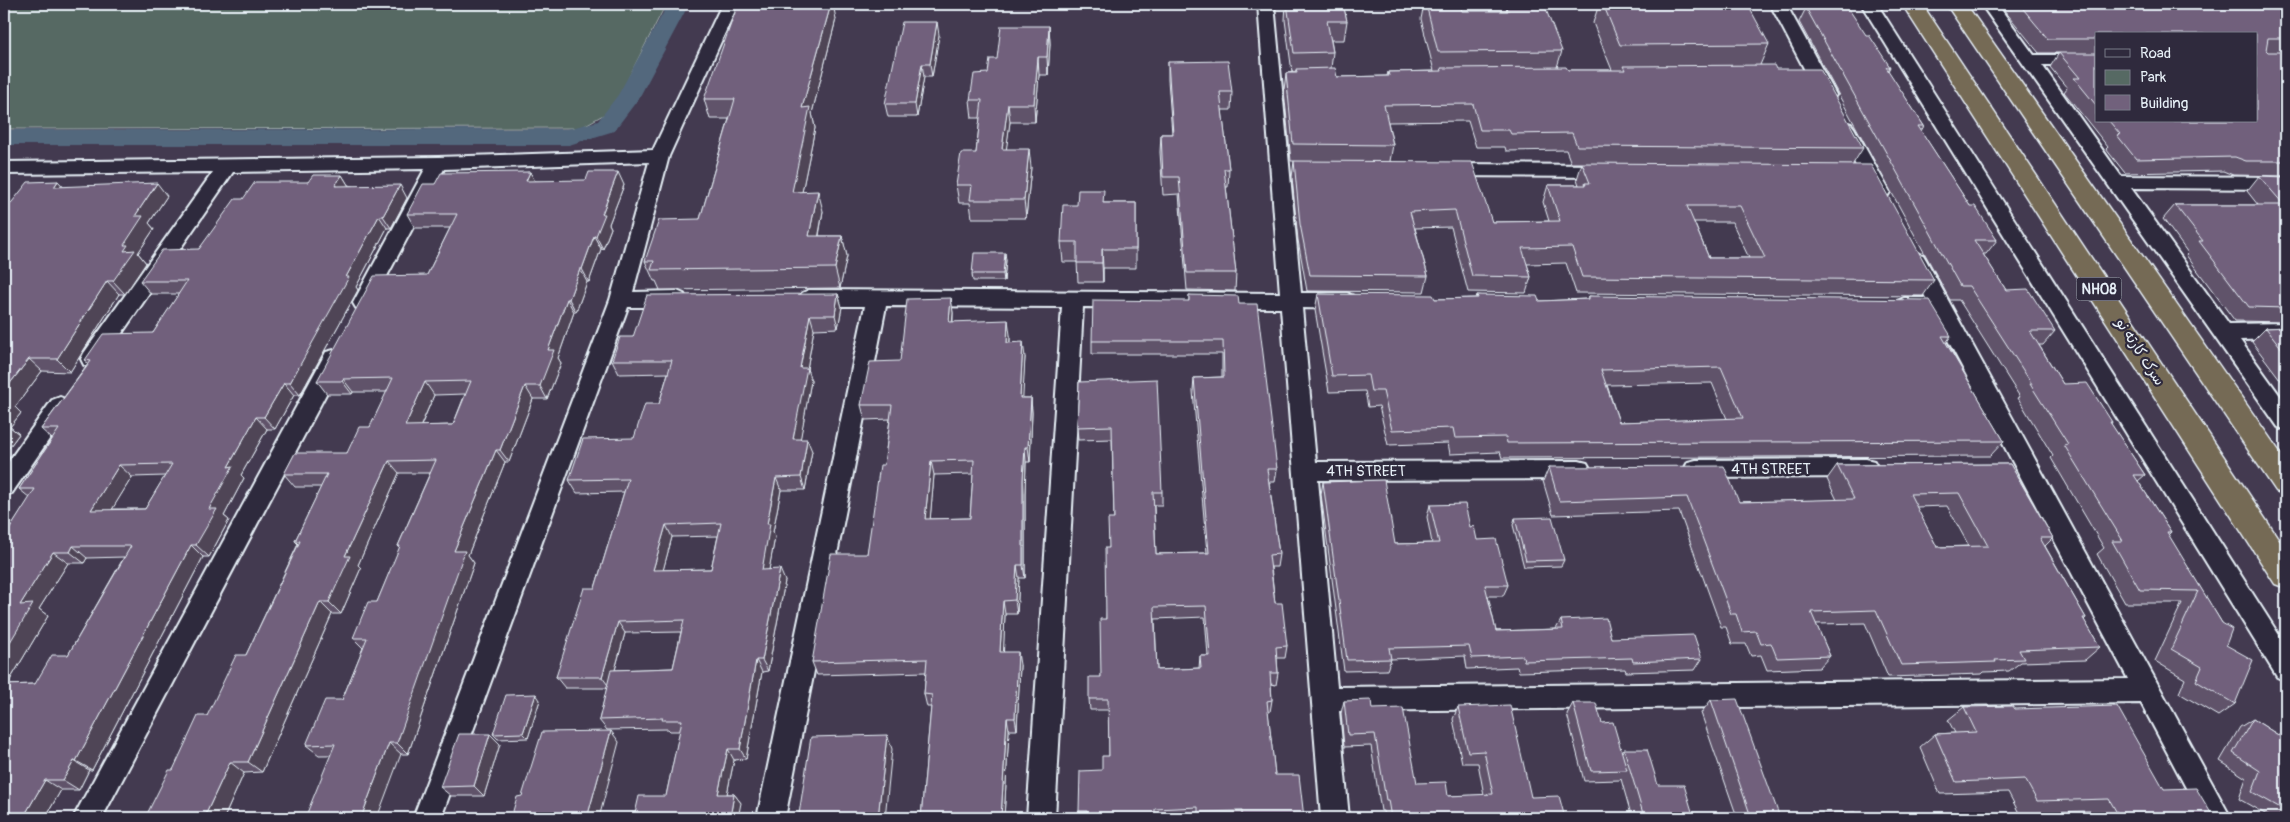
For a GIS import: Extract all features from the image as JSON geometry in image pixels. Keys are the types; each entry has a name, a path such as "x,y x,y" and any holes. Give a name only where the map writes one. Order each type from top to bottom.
{"highway":[{"name":"سرک کارته نو","path":"1912,4 2286,575"},
{"name":"NH08","path":"1956,4 2286,483"}],"street":[{"path":"427,818 620,300 660,156 730,4"},
{"path":"1266,4 1282,79 1290,169 1290,300 1335,818"},
{"path":"1778,4 1807,76 1859,173 1892,214"},
{"path":"1869,4 2286,669"},
{"path":"1989,4 2285,418"},
{"path":"2029,60 2095,60"},
{"path":"4,168 438,163 660,156"},
{"path":"86,818 438,163"},
{"path":"4,486 228,165"},
{"path":"1430,170 1629,171"},
{"path":"2116,182 2286,183"},
{"path":"1905,239 1941,306 2018,467 2149,691 2217,818"},
{"path":"771,818 877,297"},
{"path":"788,298 1369,301"},
{"path":"1041,818 1073,298"},
{"path":"620,300 699,299"},
{"path":"1882,306 1941,306"},
{"path":"2223,332 2286,331"},
{"name":"4TH STREET","path":"1671,469 1889,468"},
{"name":"4TH STREET","path":"1305,471 1602,470"},
{"path":"1324,699 2149,691"}],"green space":[{"path":"4,4 666,4 612,110 580,128 4,129"}],"building":[{"path":"738,4 831,4 802,108 810,107 792,192 818,191 809,236 842,236 835,268 651,270 654,261 645,261 659,220 700,219 735,99 704,99"},
{"path":"1287,4 1343,4 1347,21 1327,21 1333,52 1294,53"},
{"path":"1426,4 1459,4 1462,11 1508,11 1507,7 1545,7 1562,51 1438,52"},
{"path":"1603,4 1692,4 1694,7 1749,7 1769,44 1620,45"},
{"path":"2019,4 2286,4 2286,38 2268,38 2266,50 2268,52 2286,52 2286,161 2246,161 2235,157 2136,159 2117,135 2120,134 2110,122 2258,122 2258,32 2095,32 2095,39 2048,39"},
{"path":"1806,8 1848,8 1866,35 1869,35 1890,67 1886,67 1924,126 1918,126 1970,206 1975,206 1997,240 1974,240 2006,290 2028,289 2055,331 2030,331 2063,384 2087,383 2145,475 2134,475 2171,532 2167,532 2222,623 2232,629 2226,645 2253,660 2235,704 2196,681 2202,667 2171,649 2198,591 2140,590 2112,541 2123,541 2064,445 2068,444 1969,286 1960,286"},
{"path":"902,22 937,22 930,64 922,64 915,104 885,104"},
{"path":"1001,26 1049,26 1047,57 1038,57 1034,104 1008,104 1002,149 1029,149 1024,200 970,200 972,185 956,185 961,153 976,153 982,100 970,100 974,74 988,73 990,59 997,59"},
{"path":"2059,53 2095,53 2095,104 2074,78 2080,78"},
{"path":"1228,61 1232,92 1220,92 1229,169 1224,169 1236,273 1187,273 1179,177 1163,177 1161,134 1173,134 1168,62"},
{"path":"1774,65 1776,69 1820,69 1863,148 1577,146 1572,133 1511,134 1509,130 1480,130 1473,104 1384,105 1393,145 1293,144 1286,73 1297,73 1296,69 1335,68 1337,77 1389,76 1388,72 1442,71 1441,68 1566,67 1568,70 1625,70 1623,66"},
{"path":"1294,161 1472,162 1492,222 1560,221 1548,185 1586,185 1585,183 1590,183 1582,163 1871,165 1934,280 1582,277 1572,247 1522,248 1531,277 1472,276 1455,210 1410,212 1428,276 1310,275 1300,224","holes":["1687,206 1740,206 1765,258 1709,258"]},
{"path":"530,172 526,181 586,180 589,172 618,172 602,214 605,214 596,236 594,236 582,269 580,269 569,299 567,299 548,350 554,350 540,386 525,386 500,450 496,450 454,551 465,551 397,743 389,743 361,818 305,818 335,744 306,745 325,700 342,700 367,638 353,638 368,602 377,602 400,546 398,546 436,460 389,461 345,556 350,556 329,602 320,602 248,762 230,762 204,818 145,818 169,770 173,770 198,716 207,716 236,655 246,655 300,541 295,541 327,474 284,474 295,453 347,453 359,427 370,427 393,378 317,381 374,276 427,275 457,214 407,214 423,184 435,184 441,173","holes":["471,381 453,425 405,426 425,382"]},
{"path":"313,175 342,175 335,186 400,185 383,216 379,216 346,277 349,277 290,383 284,383 264,417 256,417 228,467 233,466 209,509 217,509 196,545 191,545 76,761 74,761 63,780 45,780 23,818 4,818 4,685 35,684 52,655 68,655 131,546 73,546 70,552 53,552 20,605 33,604 4,652 4,538 35,489 19,489 59,429 41,429 91,361 85,360 103,334 153,333 187,281 140,281 162,250 199,249 235,199 243,199 255,182 308,182","holes":["172,464 145,509 91,510 119,465"]},
{"path":"2259,176 2286,177 2286,308 2249,307 2199,241 2203,241 2175,205 2284,205"},
{"path":"58,181 54,187 157,183 135,216 143,216 124,245 128,245 124,251 135,250 113,281 107,281 57,359 29,359 4,391 4,212 28,182"},
{"path":"1078,190 1104,190 1103,203 1136,203 1136,249 1102,249 1102,263 1077,263 1077,242 1061,242 1063,205 1077,205"},
{"path":"974,253 1005,253 1003,274 972,274"},
{"path":"838,294 835,315 810,315 800,368 807,368 793,439 807,439 801,477 776,478 767,524 770,524 762,570 780,569 762,660 756,660 740,749 728,749 718,794 734,794 730,818 634,818 639,796 666,796 682,720 662,720 663,718 599,720 611,670 673,668 684,620 618,622 602,677 556,677 584,588 595,588 628,479 569,480 583,439 634,438 645,404 659,404 672,360 612,360 620,337 633,337 647,295","holes":["721,523 711,569 653,570 666,525"]},
{"path":"1318,294 1433,295 1435,299 1478,298 1477,295 1537,296 1539,301 1589,299 1589,296 1929,300 1951,336 1942,336 2004,441 1507,443 1506,437 1455,438 1453,428 1392,430 1383,391 1371,391 1368,375 1332,376","holes":["1721,367 1743,418 1619,422 1601,370"]},
{"path":"1189,295 1238,296 1239,304 1257,304 1277,469 1267,469 1279,554 1269,555 1275,603 1282,603 1287,646 1276,647 1278,673 1270,673 1272,700 1267,701 1275,775 1299,775 1304,818 1242,818 1242,811 1198,812 1198,807 1155,809 1155,818 1087,818 1087,811 1079,811 1080,771 1102,770 1102,756 1109,756 1108,699 1089,699 1089,677 1101,677 1100,619 1106,619 1105,548 1109,548 1108,519 1114,519 1112,426 1077,427 1079,382 1157,379 1162,492 1153,492 1156,554 1209,553 1194,378 1224,377 1223,341 1092,341 1093,300 1189,301","holes":["1206,606 1210,656 1200,656 1201,668 1157,670 1154,607"]},
{"path":"951,298 949,322 1008,320 1007,343 1023,342 1020,398 1031,398 1028,447 1025,447 1023,480 1023,565 1017,565 1015,600 1003,601 1000,652 1018,652 1015,718 1007,718 1001,818 921,818 932,695 924,694 927,659 812,662 831,554 867,554 880,465 884,465 892,405 861,405 870,362 900,361 907,299","holes":["974,460 970,518 925,519 931,461"]},
{"path":"2286,327 2286,354 2266,328"},
{"path":"2010,464 2053,538 2040,538 2086,618 2083,618 2100,647 2019,650 2024,659 1995,660 1996,662 1901,665 1876,610 1811,612 1830,656 1777,658 1771,643 1761,644 1756,631 1742,632 1736,614 1731,614 1687,497 1559,501 1549,467 1724,466 1739,502 1854,499 1837,465","holes":["1959,493 1988,546 1937,547 1910,494"]},
{"path":"1384,480 1395,544 1439,543 1430,505 1465,504 1470,527 1474,526 1477,540 1496,539 1508,585 1485,585 1496,631 1563,629 1561,620 1606,618 1611,638 1694,635 1702,659 1633,662 1632,658 1524,661 1523,656 1472,658 1469,646 1389,648 1391,659 1347,660 1323,482"},
{"path":"1552,517 1564,560 1526,561 1515,518"},
{"path":"536,694 523,733 493,734 506,695"},
{"path":"1737,699 1779,815 1856,812 1859,818 1712,818 1751,817 1711,700"},
{"path":"1371,700 1372,709 1403,708 1417,783 1446,782 1448,796 1493,794 1484,751 1468,752 1458,707 1510,705 1531,797 1559,796 1565,818 1391,818 1388,800 1386,800 1375,734 1348,735 1344,701"},
{"path":"1573,703 1596,703 1602,723 1613,722 1627,770 1591,771"},
{"path":"2012,706 2014,709 2117,706 2164,789 2196,788 2214,818 2120,818 2109,799 2037,801 2025,779 1956,782 1935,734 1976,732 1964,707"},
{"path":"2253,719 2286,740 2286,811 2252,792 2260,771 2233,753"},
{"path":"611,731 587,818 511,818 517,797 522,796 542,732"},
{"path":"459,734 490,734 474,786 440,787"},
{"path":"887,735 878,818 779,818 780,815 799,814 811,737"},
{"path":"1624,749 1647,749 1658,785 1684,785 1694,818 1617,818 1644,817"}],"waterway":[{"path":"4,138 569,137 606,126 628,98 678,4"}]}
